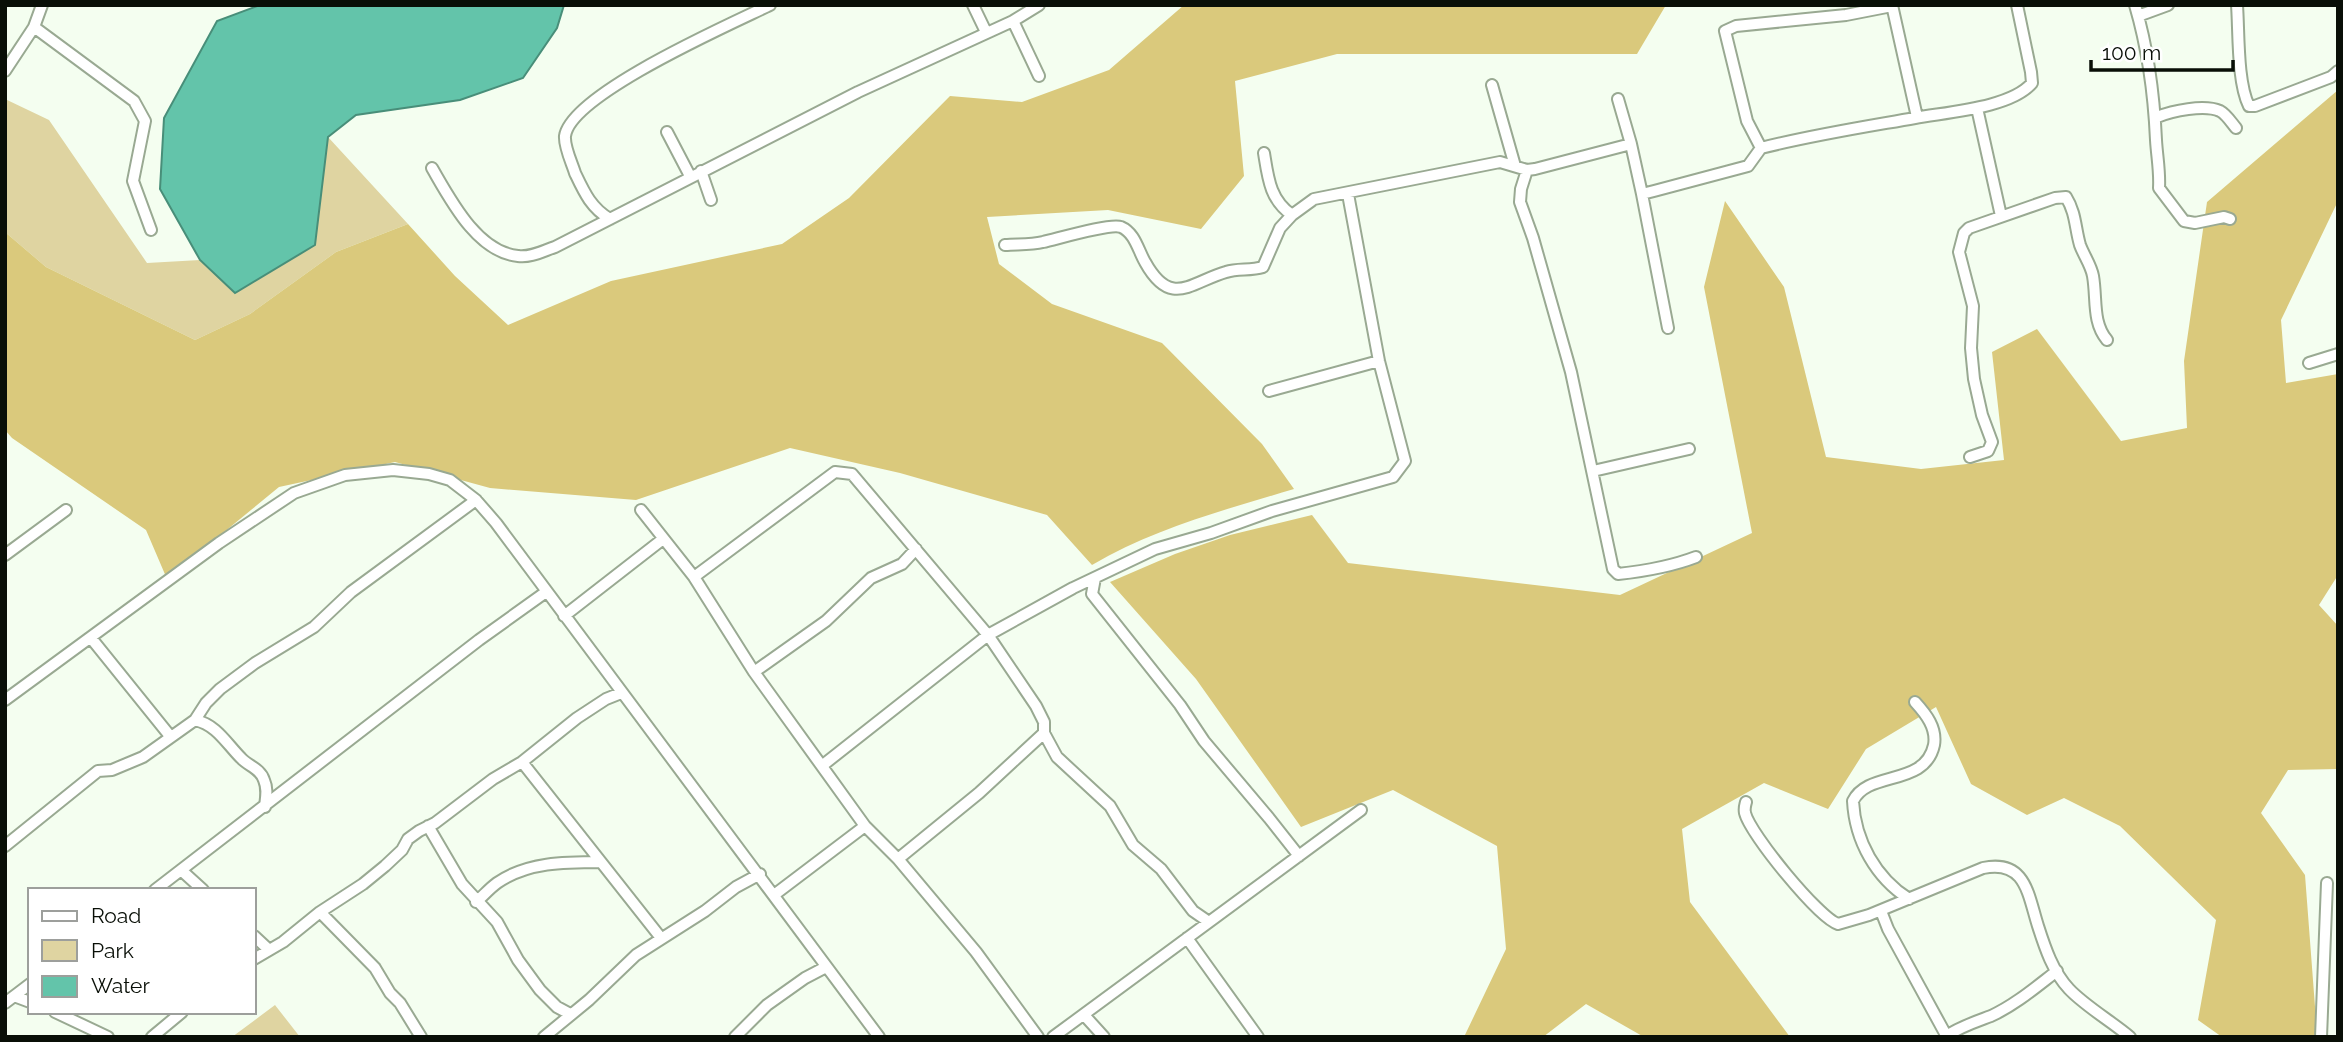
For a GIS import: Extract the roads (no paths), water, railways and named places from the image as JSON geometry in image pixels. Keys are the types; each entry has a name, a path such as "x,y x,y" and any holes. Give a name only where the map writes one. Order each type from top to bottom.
{"street":[{"path":"5,71 34,27 41,5"},
{"path":"610,219 598,212 588,200 566,144 565,135 580,113 667,54 770,5"},
{"path":"973,5 986,32"},
{"path":"432,168 472,230 510,255 530,256 555,247 690,176 858,92 1013,21 1039,5"},
{"path":"1642,194 1748,166 1761,148 1977,108 2025,91 2032,83 2017,5"},
{"path":"2168,5 2137,10 2157,117 2160,192 2184,221 2195,223 2224,217 2230,219"},
{"path":"2237,5 2245,98 2249,106 2331,77 2338,71"},
{"path":"1761,148 1748,121 1725,31 1736,26 1846,15 1892,6 1917,117"},
{"path":"1013,21 1039,76"},
{"path":"34,27 134,100 145,121 133,181 151,230"},
{"path":"1492,85 1515,166"},
{"path":"1618,99 1642,194 1668,328"},
{"path":"1977,108 2001,216"},
{"path":"2157,117 2176,109 2221,111 2236,128"},
{"path":"667,132 690,176"},
{"path":"1005,245 1041,243 1080,232 1121,227 1134,240 1156,279 1175,289 1190,288 1226,272 1263,267 1274,237 1292,215 1314,199 1500,162 1528,170 1631,144"},
{"path":"1264,153 1273,194 1280,205 1292,215"},
{"path":"1528,170 1521,189 1520,202 1533,237 1571,372 1613,569 1618,574 1669,568 1696,557"},
{"path":"701,171 711,200"},
{"path":"823,765 988,635 1095,578 1155,549 1393,477 1405,461 1379,361 1348,194"},
{"path":"1970,457 1988,451 1992,442 1974,379 1971,348 1973,306 1959,247 1969,228 2055,198 2066,197 2074,212 2080,244 2093,273 2096,322 2099,331 2107,340"},
{"path":"2309,363 2338,354"},
{"path":"1269,391 1379,361"},
{"path":"1593,471 1689,449"},
{"path":"5,700 219,543 294,494 345,475 393,470 429,474 450,480 476,500 496,523 621,693 760,874 878,1037"},
{"path":"694,577 835,472 852,474 988,635 1036,706 1044,722 1044,733 1057,757 1110,806 1133,845 1161,869 1192,911 1209,922"},
{"path":"5,846 98,771 112,770 144,757 195,720 210,698 220,690 255,663 314,627 351,592 476,500"},
{"path":"5,555 66,510"},
{"path":"641,510 694,577 754,672 865,826 898,859 976,952 1038,1037"},
{"path":"564,616 663,539"},
{"path":"754,672 826,621 871,578 902,564 916,549"},
{"path":"1095,578 1091,594 1180,705 1204,741 1298,856"},
{"path":"158,888 479,640 546,592"},
{"path":"91,638 170,736"},
{"path":"256,957 283,942 320,912 378,872 402,850 408,839 480,791 493,779 522,762 577,718 606,699 621,693"},
{"path":"1909,899 1893,889 1877,871 1855,821 1853,801 1863,789 1913,771 1928,760 1934,732 1928,718 1914,702"},
{"path":"195,720 216,731 242,759 264,777 267,791 265,807"},
{"path":"898,859 979,793 1044,733"},
{"path":"522,762 661,938"},
{"path":"1746,802 1746,816 1775,861 1833,922 1844,923 1881,911 1983,868 1998,865 2008,869 2019,876 2028,888 2037,925 2051,962 2069,989 2130,1037"},
{"path":"1053,1037 1361,810"},
{"path":"428,826 462,884 497,922 518,960 540,990 557,1007 570,1014"},
{"path":"774,895 865,826"},
{"path":"476,902 497,883 528,868 565,862 601,862"},
{"path":"181,870 201,888"},
{"path":"544,1037 589,1000 636,955 705,911 736,887 760,874"},
{"path":"2321,1037 2328,883"},
{"path":"1881,911 1946,1036 1970,1022 1992,1015 2057,971"},
{"path":"320,912 375,968 421,1037"},
{"path":"256,938 268,949"},
{"path":"1188,938 1258,1037"},
{"path":"735,1037 767,1005 805,978 826,967"},
{"path":"10,999 28,986"},
{"path":"10,999 28,1002"},
{"path":"59,1014 108,1037"},
{"path":"152,1037 180,1014"},
{"path":"1084,1015 1104,1037"}],"water":[{"path":"260,5 564,5 557,28 523,78 460,100 356,115 328,137 315,245 235,293 200,260 160,189 164,118 217,21"}]}
